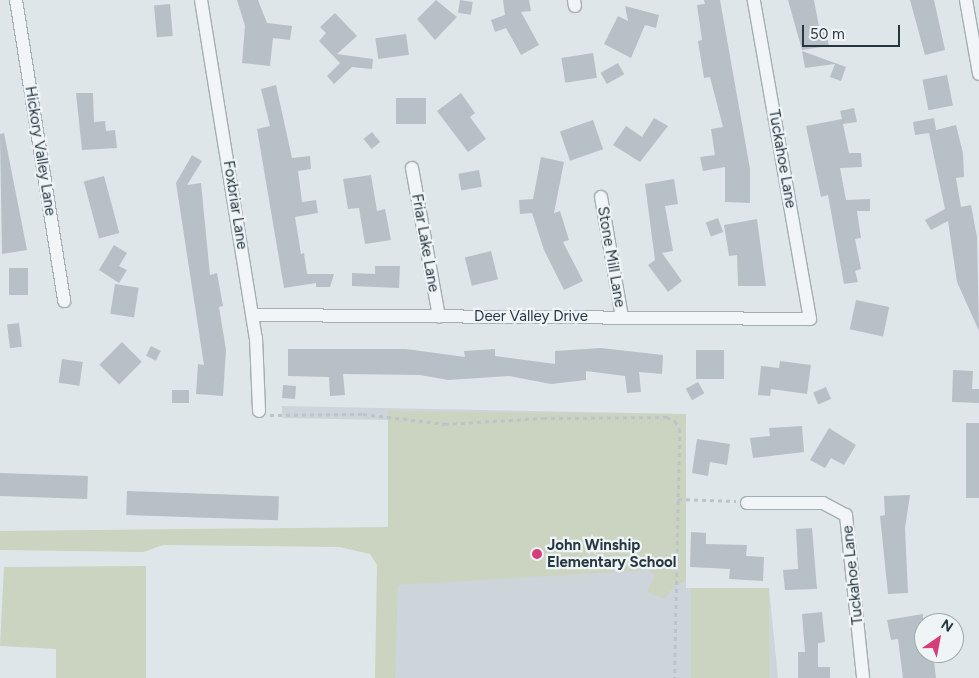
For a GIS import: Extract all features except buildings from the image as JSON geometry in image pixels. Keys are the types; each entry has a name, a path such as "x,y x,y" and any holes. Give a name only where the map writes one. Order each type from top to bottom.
{"street":[{"name":"Hickory Valley Lane","path":"16,0 64,301"},
{"name":"Foxbriar Lane","path":"201,0 253,315 259,411"},
{"name":"Tuckahoe Lane","path":"754,0 810,319"},
{"path":"966,0 979,74"},
{"name":"Friar Lake Lane","path":"412,168 439,318"},
{"name":"Stone Mill Lane","path":"600,197 622,317"},
{"name":"Deer Valley Drive","path":"253,315 439,318 810,319"},
{"name":"Tuckahoe Lane","path":"747,503 823,503 846,514 863,678"}],"path":[{"path":"259,411 267,415 363,414 445,424 667,417 680,429 675,678"},
{"path":"678,499 747,503"}],"shaded area":[{"name":"John Winship Elementary School","path":"282,406 686,414 686,588 769,588 778,678 388,678 388,420 282,418"}],"green space":[{"path":"388,411 686,414 686,581 675,585 665,599 647,592 655,575 648,570 398,585 395,678 375,678 377,565 370,554 339,547 163,545 144,552 0,550 0,531 388,527"},
{"path":"146,566 146,678 56,678 56,649 0,646 4,567"},
{"path":"691,588 769,588 769,678 691,678"}],"place":[{"name":"John Winship Elementary School","path":"537,554"}]}
